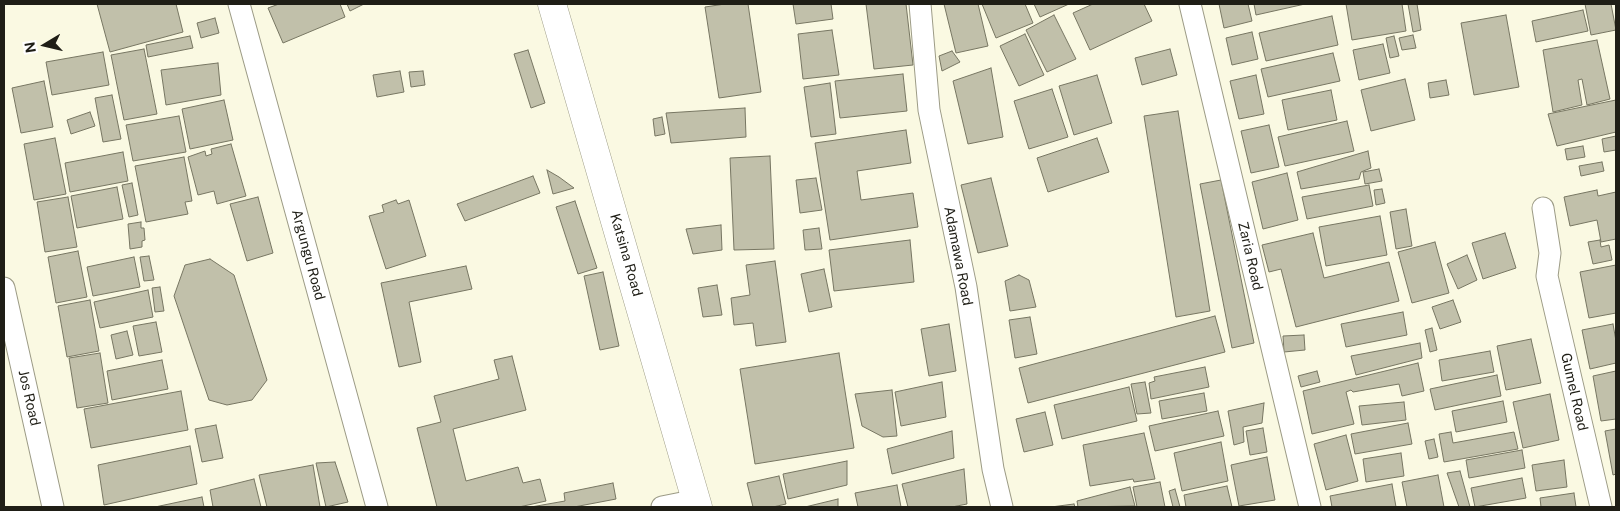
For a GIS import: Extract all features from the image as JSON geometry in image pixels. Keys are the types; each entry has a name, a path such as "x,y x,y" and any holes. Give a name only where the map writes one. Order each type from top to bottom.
{"street":[{"name":"Argungu Road","path":"239,4 377,507"},
{"name":"Katsina Road","path":"552,4 698,504"},
{"name":"Adamawa Road","path":"920,4 928,110 966,287 993,469 1002,507"},
{"name":"Zaria Road","path":"1190,4 1310,507"},
{"name":"Gumel Road","path":"1543,208 1550,254 1547,276 1601,507"},
{"name":"Jos Road","path":"4,288 54,507"},
{"path":"662,507 698,504"}],"building":[{"path":"97,4 176,4 183,32 110,52"},
{"path":"279,4 340,4 345,17 283,43 268,8"},
{"path":"347,4 364,4 350,11"},
{"path":"725,4 748,4 761,92 719,98 705,7"},
{"path":"793,4 831,4 833,19 796,24"},
{"path":"866,4 906,4 913,65 874,69"},
{"path":"944,4 978,4 988,46 956,53"},
{"path":"982,4 1025,4 1033,23 996,38"},
{"path":"1034,4 1069,4 1040,17"},
{"path":"1093,4 1144,4 1152,21 1090,50 1073,13"},
{"path":"1219,4 1248,4 1252,21 1224,28"},
{"path":"1254,4 1305,4 1256,15"},
{"path":"1346,4 1402,4 1406,31 1352,40"},
{"path":"1408,4 1417,4 1421,30 1413,32"},
{"path":"1585,4 1611,4 1616,30 1591,35"},
{"path":"1583,10 1588,31 1536,42 1532,21"},
{"path":"1054,15 1076,59 1047,72 1026,30"},
{"path":"1506,15 1519,87 1474,95 1461,23"},
{"path":"1332,16 1338,45 1266,61 1259,33"},
{"path":"215,18 219,33 201,38 197,23"},
{"path":"832,30 839,75 803,79 798,34"},
{"path":"1252,32 1258,59 1232,65 1226,38"},
{"path":"1025,34 1044,75 1019,86 1000,46"},
{"path":"1413,35 1416,48 1402,50 1399,38"},
{"path":"190,36 193,48 148,57 146,45"},
{"path":"1394,36 1399,56 1390,58 1386,38"},
{"path":"1597,40 1610,99 1587,105 1582,79 1578,80 1582,105 1553,112 1543,50"},
{"path":"1383,44 1390,73 1359,80 1353,50"},
{"path":"144,49 157,114 124,120 111,55"},
{"path":"1170,49 1177,75 1142,85 1135,58"},
{"path":"528,50 545,103 531,108 514,54"},
{"path":"952,51 960,62 942,71 939,56"},
{"path":"103,52 109,85 52,95 46,62"},
{"path":"1333,53 1340,81 1268,97 1261,69"},
{"path":"218,63 221,95 166,105 161,70"},
{"path":"991,68 1003,137 968,144 953,81"},
{"path":"400,71 404,92 377,97 373,75"},
{"path":"423,71 425,85 411,87 409,72"},
{"path":"903,74 907,111 840,118 835,81"},
{"path":"1097,75 1112,123 1074,135 1059,86"},
{"path":"1256,75 1264,114 1239,119 1230,81"},
{"path":"1405,79 1415,120 1371,131 1361,90"},
{"path":"1446,80 1449,95 1430,98 1428,83"},
{"path":"44,81 53,127 21,133 12,88"},
{"path":"830,83 836,134 811,137 804,87"},
{"path":"1052,89 1068,137 1029,149 1014,101"},
{"path":"1331,90 1337,120 1288,130 1282,100"},
{"path":"112,95 121,139 103,142 95,98"},
{"path":"224,100 233,140 190,149 182,109"},
{"path":"1616,100 1616,132 1557,146 1548,114"},
{"path":"745,108 746,137 671,143 666,113"},
{"path":"1178,111 1210,311 1176,317 1144,116"},
{"path":"90,112 95,126 71,134 67,120"},
{"path":"179,116 186,152 133,161 126,125"},
{"path":"662,117 665,134 655,136 653,119"},
{"path":"1347,121 1354,151 1285,166 1278,137"},
{"path":"1269,125 1279,167 1251,173 1241,131"},
{"path":"906,130 911,163 857,171 861,200 913,193 918,227 830,240 815,143"},
{"path":"1616,136 1616,150 1604,152 1602,139"},
{"path":"55,138 66,194 34,200 24,144"},
{"path":"1097,138 1109,172 1048,192 1037,158"},
{"path":"231,144 246,196 217,204 214,191 198,195 188,157 205,151 206,156 212,154 211,149"},
{"path":"1583,146 1585,157 1567,160 1565,149"},
{"path":"1368,151 1371,168 1361,172 1359,179 1301,189 1297,172"},
{"path":"123,152 128,181 70,192 65,163"},
{"path":"770,156 774,249 734,250 730,158"},
{"path":"184,157 192,201 185,202 188,214 146,222 135,166"},
{"path":"1602,162 1604,171 1581,176 1579,166"},
{"path":"1379,169 1382,181 1365,184 1363,172"},
{"path":"547,170 559,177 574,188 553,194"},
{"path":"1287,173 1298,220 1263,229 1252,182"},
{"path":"533,176 540,193 465,221 457,204"},
{"path":"816,178 822,210 800,213 796,180"},
{"path":"991,178 1008,246 978,253 961,185"},
{"path":"1221,180 1254,343 1232,348 1200,184"},
{"path":"132,183 138,215 129,217 122,185"},
{"path":"1369,185 1373,206 1307,219 1302,197"},
{"path":"117,187 123,219 77,228 71,196"},
{"path":"1382,189 1385,203 1376,205 1374,190"},
{"path":"1597,190 1598,196 1616,192 1616,239 1601,242 1597,220 1570,226 1564,197"},
{"path":"68,197 77,247 45,252 37,202"},
{"path":"258,197 273,253 247,261 230,204"},
{"path":"396,200 398,204 409,200 426,256 386,269 369,216 384,212 382,205"},
{"path":"575,201 597,268 578,274 556,207"},
{"path":"1406,209 1412,246 1396,249 1390,212"},
{"path":"1380,216 1387,255 1326,266 1319,227"},
{"path":"141,222 141,228 144,228 145,240 142,241 142,247 130,249 128,224"},
{"path":"721,225 722,250 693,254 686,229"},
{"path":"819,228 822,249 805,250 803,230"},
{"path":"1313,233 1324,278 1389,262 1399,301 1296,327 1281,269 1269,272 1262,245"},
{"path":"1505,233 1516,268 1483,279 1472,243"},
{"path":"910,240 914,282 834,291 829,250"},
{"path":"1600,240 1601,247 1609,245 1612,260 1593,264 1588,242"},
{"path":"1435,242 1449,293 1412,303 1398,252"},
{"path":"78,251 87,297 56,303 48,257"},
{"path":"1467,255 1477,280 1458,289 1447,264"},
{"path":"149,256 154,280 144,281 140,257"},
{"path":"134,257 140,287 93,296 87,267"},
{"path":"210,259 234,275 267,380 252,400 227,405 209,400 174,296 185,265"},
{"path":"775,261 786,342 756,346 753,323 734,325 731,298 750,295 746,265"},
{"path":"1616,265 1616,313 1589,318 1580,272"},
{"path":"466,266 472,289 409,302 421,362 399,367 381,283"},
{"path":"824,269 832,307 809,312 801,274"},
{"path":"603,272 619,346 600,350 584,276"},
{"path":"1019,275 1029,280 1036,307 1010,311 1005,281"},
{"path":"717,285 722,315 703,317 698,288"},
{"path":"160,287 164,311 155,312 152,288"},
{"path":"148,290 153,317 100,328 94,302"},
{"path":"90,300 99,351 67,357 58,306"},
{"path":"1453,300 1461,322 1440,329 1432,307"},
{"path":"1403,312 1407,335 1346,347 1341,324"},
{"path":"1215,316 1225,352 1028,403 1019,368"},
{"path":"1030,317 1037,354 1015,358 1009,320"},
{"path":"156,322 162,352 139,356 133,326"},
{"path":"949,324 956,371 929,376 921,329"},
{"path":"1613,324 1616,341 1616,363 1590,369 1582,330"},
{"path":"1432,328 1437,350 1430,352 1425,330"},
{"path":"127,331 133,355 116,359 111,335"},
{"path":"1304,335 1305,350 1284,352 1283,336"},
{"path":"1531,339 1541,383 1506,390 1497,346"},
{"path":"1420,343 1422,358 1356,375 1351,356"},
{"path":"1490,351 1494,372 1442,381 1439,360"},
{"path":"100,353 108,403 77,408 69,358"},
{"path":"839,353 854,448 755,464 740,369"},
{"path":"512,356 526,410 453,429 466,481 518,467 523,483 540,479 546,501 519,507 437,507 417,428 441,422 434,396 499,379 494,360"},
{"path":"162,360 168,389 112,400 107,371"},
{"path":"1418,363 1424,391 1402,396 1399,384 1353,392 1351,390 1346,392 1354,424 1312,434 1303,391"},
{"path":"1205,367 1209,387 1151,399 1149,383 1155,381 1154,377"},
{"path":"1317,371 1320,382 1301,387 1298,376"},
{"path":"1616,371 1616,419 1601,421 1593,376"},
{"path":"1497,375 1501,396 1435,410 1430,389"},
{"path":"942,382 946,417 901,426 895,392"},
{"path":"1145,382 1151,413 1137,414 1131,384"},
{"path":"1129,387 1137,421 1062,439 1054,405"},
{"path":"892,390 897,436 883,437 862,426 855,394"},
{"path":"181,391 188,430 91,448 84,409"},
{"path":"1204,393 1207,411 1162,419 1159,401"},
{"path":"1550,394 1559,440 1523,448 1513,402"},
{"path":"1503,401 1507,422 1456,432 1452,411"},
{"path":"1404,402 1406,420 1362,425 1359,406"},
{"path":"1264,403 1262,423 1243,427 1244,442 1234,445 1228,411"},
{"path":"1218,411 1224,436 1155,451 1149,426"},
{"path":"1045,412 1053,445 1024,452 1016,419"},
{"path":"1408,423 1412,444 1355,454 1351,434"},
{"path":"216,425 223,458 202,462 195,429"},
{"path":"1263,428 1267,452 1250,455 1246,431"},
{"path":"1616,429 1616,474 1613,475 1605,431"},
{"path":"952,431 954,458 892,474 887,449"},
{"path":"1451,432 1453,443 1514,432 1518,449 1444,462 1439,434"},
{"path":"1144,433 1155,479 1134,482 1133,479 1090,486 1083,445"},
{"path":"1346,435 1358,481 1326,490 1314,444"},
{"path":"1434,439 1438,457 1429,459 1425,441"},
{"path":"1221,442 1228,481 1182,491 1174,453"},
{"path":"190,446 197,484 104,505 98,465"},
{"path":"1522,450 1525,468 1469,478 1466,460"},
{"path":"1401,453 1404,476 1366,482 1363,459"},
{"path":"1267,457 1275,500 1239,506 1231,465"},
{"path":"1564,460 1567,487 1536,491 1532,465"},
{"path":"847,461 847,485 788,499 783,474"},
{"path":"335,462 348,502 326,507 316,463"},
{"path":"313,465 320,507 267,507 259,475"},
{"path":"964,469 967,504 952,507 908,507 902,484"},
{"path":"1460,471 1470,507 1459,507 1447,473"},
{"path":"1438,475 1444,507 1407,507 1402,482"},
{"path":"779,476 786,504 773,507 753,507 747,483"},
{"path":"1522,478 1526,498 1475,507 1471,488"},
{"path":"254,479 261,507 213,507 210,490"},
{"path":"1160,482 1165,507 1137,507 1133,487"},
{"path":"613,483 616,499 574,507 531,507 565,501 564,493"},
{"path":"1392,484 1396,507 1332,507 1330,496"},
{"path":"897,485 901,507 858,507 855,493"},
{"path":"1227,486 1232,507 1186,507 1184,495"},
{"path":"1130,487 1135,506 1078,507 1077,501"},
{"path":"1175,489 1180,507 1173,507 1169,491"},
{"path":"1574,493 1576,507 1541,507 1540,498"},
{"path":"202,497 204,507 155,507"},
{"path":"838,499 838,507 805,507"},
{"path":"1074,504 1075,507 1051,507"}]}
